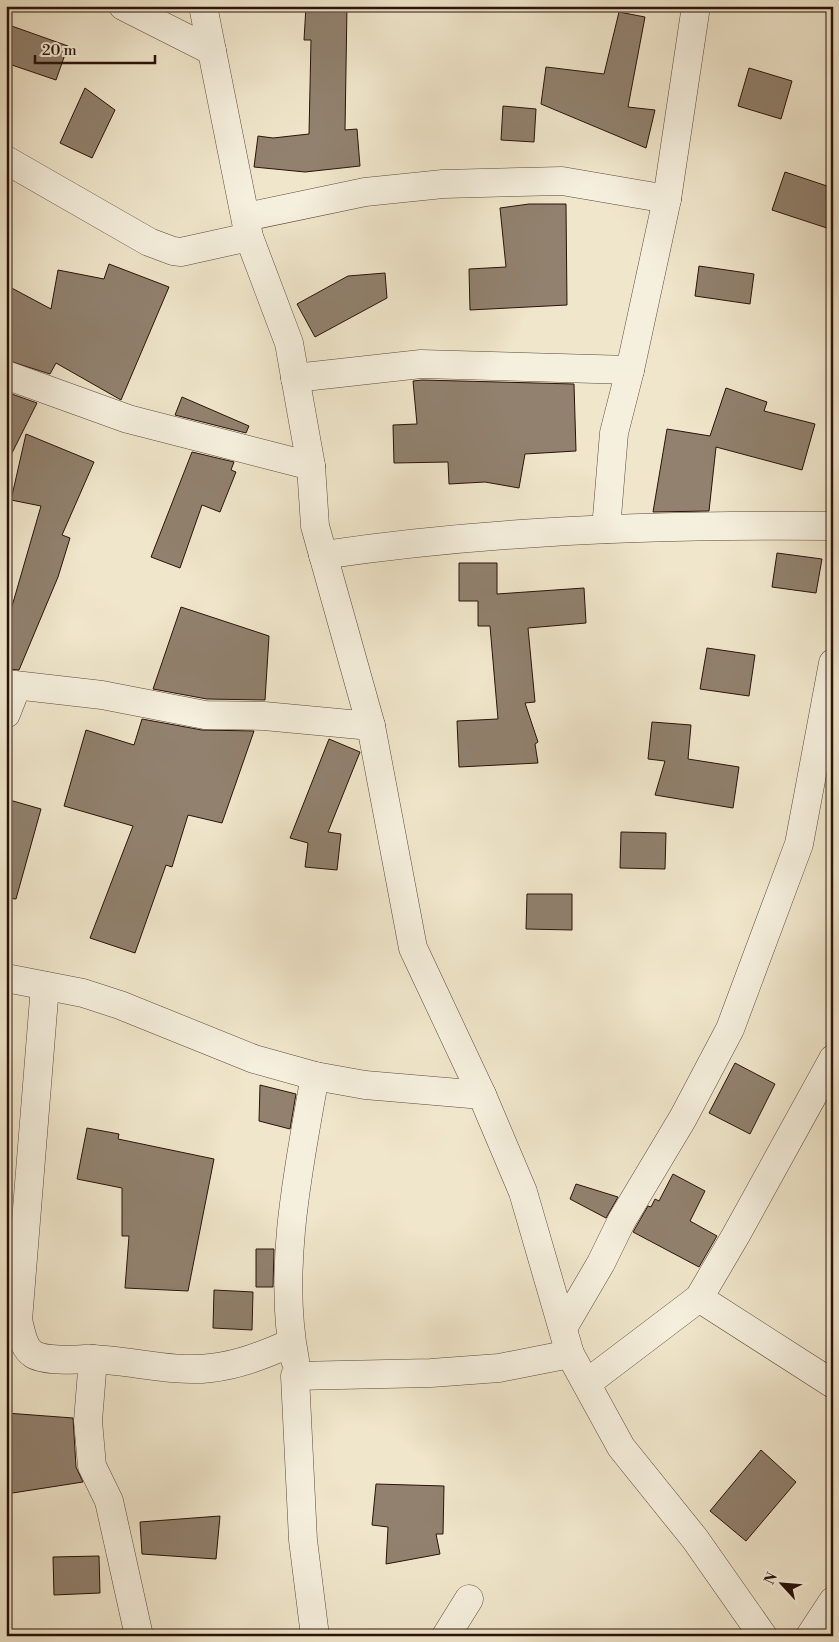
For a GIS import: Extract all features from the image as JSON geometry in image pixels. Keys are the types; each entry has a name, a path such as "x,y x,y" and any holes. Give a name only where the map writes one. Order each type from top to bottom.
{"street":[{"path":"123,6 212,51"},
{"path":"203,6 248,227 289,343 311,466 315,526 370,726 413,948 482,1095 522,1192 567,1341 587,1383 621,1447 695,1539 763,1636"},
{"path":"606,529 614,433 630,370 666,199 696,6"},
{"path":"6,160 149,242 181,252 248,227 365,192 443,184 562,182 666,199"},
{"path":"295,378 421,364 630,370"},
{"path":"6,376 128,418 311,466"},
{"path":"323,555 408,542 606,529 706,524 833,526"},
{"path":"295,1376 431,1373 499,1368 567,1341 622,1220 683,1118 730,1029 799,844 833,663"},
{"path":"6,714 12,685 102,695 205,715 264,716 370,726"},
{"path":"6,978 83,993 111,1002 254,1060 314,1076 365,1085 482,1095"},
{"path":"44,986 18,1320 25,1343 35,1356 68,1360 93,1359 177,1368 212,1368 252,1359 291,1343"},
{"path":"587,1383 698,1298 736,1236 833,1059"},
{"path":"314,1076 296,1179 291,1235 289,1330 295,1376 303,1540 315,1636"},
{"path":"698,1298 833,1384"},
{"path":"93,1359 88,1420 92,1466 109,1501 138,1636"},
{"path":"446,1636 469,1599"},
{"path":"810,1636 833,1601"}],"building":[{"path":"306,6 347,6 345,130 357,129 360,166 305,172 254,167 258,136 273,138 309,134 311,40 304,40"},
{"path":"619,12 645,17 628,107 655,110 646,148 541,104 546,67 604,74"},
{"path":"6,24 68,46 56,80 6,63"},
{"path":"749,68 792,81 781,119 738,106"},
{"path":"85,88 115,110 92,158 60,143"},
{"path":"503,106 536,109 534,142 501,140"},
{"path":"785,172 833,188 833,230 772,210"},
{"path":"529,204 566,204 567,305 470,310 469,269 506,267 500,208"},
{"path":"109,264 169,287 121,400 56,363 50,374 6,360 6,285 51,309 58,270 104,279"},
{"path":"699,266 754,274 750,304 695,296"},
{"path":"385,273 387,298 315,337 297,304 348,276"},
{"path":"413,381 574,384 576,451 525,454 519,488 485,482 449,484 448,462 394,463 393,425 417,424"},
{"path":"726,388 767,402 764,411 815,424 802,470 716,447 709,511 653,512 667,429 710,436"},
{"path":"6,392 37,403 6,465"},
{"path":"182,397 249,426 246,433 175,415"},
{"path":"26,434 94,462 62,535 70,538 58,577 19,670 6,669 6,627 41,506 11,500"},
{"path":"192,452 234,462 231,470 236,472 220,512 202,505 180,568 151,557"},
{"path":"777,553 822,559 816,593 772,587"},
{"path":"459,563 497,563 497,594 584,588 586,623 528,628 535,702 525,703 538,742 535,744 538,763 459,767 457,721 498,719 490,626 478,626 478,601 459,601"},
{"path":"181,607 269,636 265,700 207,699 153,689"},
{"path":"707,648 755,655 749,696 700,689"},
{"path":"142,719 202,730 254,731 222,823 188,815 172,867 166,865 135,953 90,938 133,826 64,806 86,730 134,745"},
{"path":"652,722 691,725 688,759 739,767 733,808 655,795 665,761 648,759"},
{"path":"329,739 360,752 328,832 341,834 337,870 305,867 308,843 290,838"},
{"path":"6,799 41,809 16,899 6,898"},
{"path":"621,832 666,833 665,869 620,868"},
{"path":"527,894 572,894 572,930 526,929"},
{"path":"735,1063 775,1084 750,1134 709,1113"},
{"path":"260,1085 296,1094 290,1129 259,1121"},
{"path":"87,1128 119,1134 118,1139 214,1159 188,1291 125,1288 129,1236 122,1236 122,1188 77,1179"},
{"path":"673,1174 705,1191 690,1221 717,1236 699,1267 633,1232 648,1206 651,1207 655,1199 659,1201"},
{"path":"576,1184 618,1197 606,1218 570,1199"},
{"path":"256,1249 274,1249 273,1287 256,1287"},
{"path":"214,1290 253,1292 252,1330 213,1328"},
{"path":"6,1413 73,1418 76,1467 83,1482 6,1494"},
{"path":"761,1450 796,1482 746,1541 710,1511"},
{"path":"376,1484 444,1486 443,1534 436,1534 440,1554 386,1564 388,1527 372,1525"},
{"path":"220,1516 216,1559 142,1554 140,1522"},
{"path":"99,1556 100,1593 54,1595 53,1557"}]}
